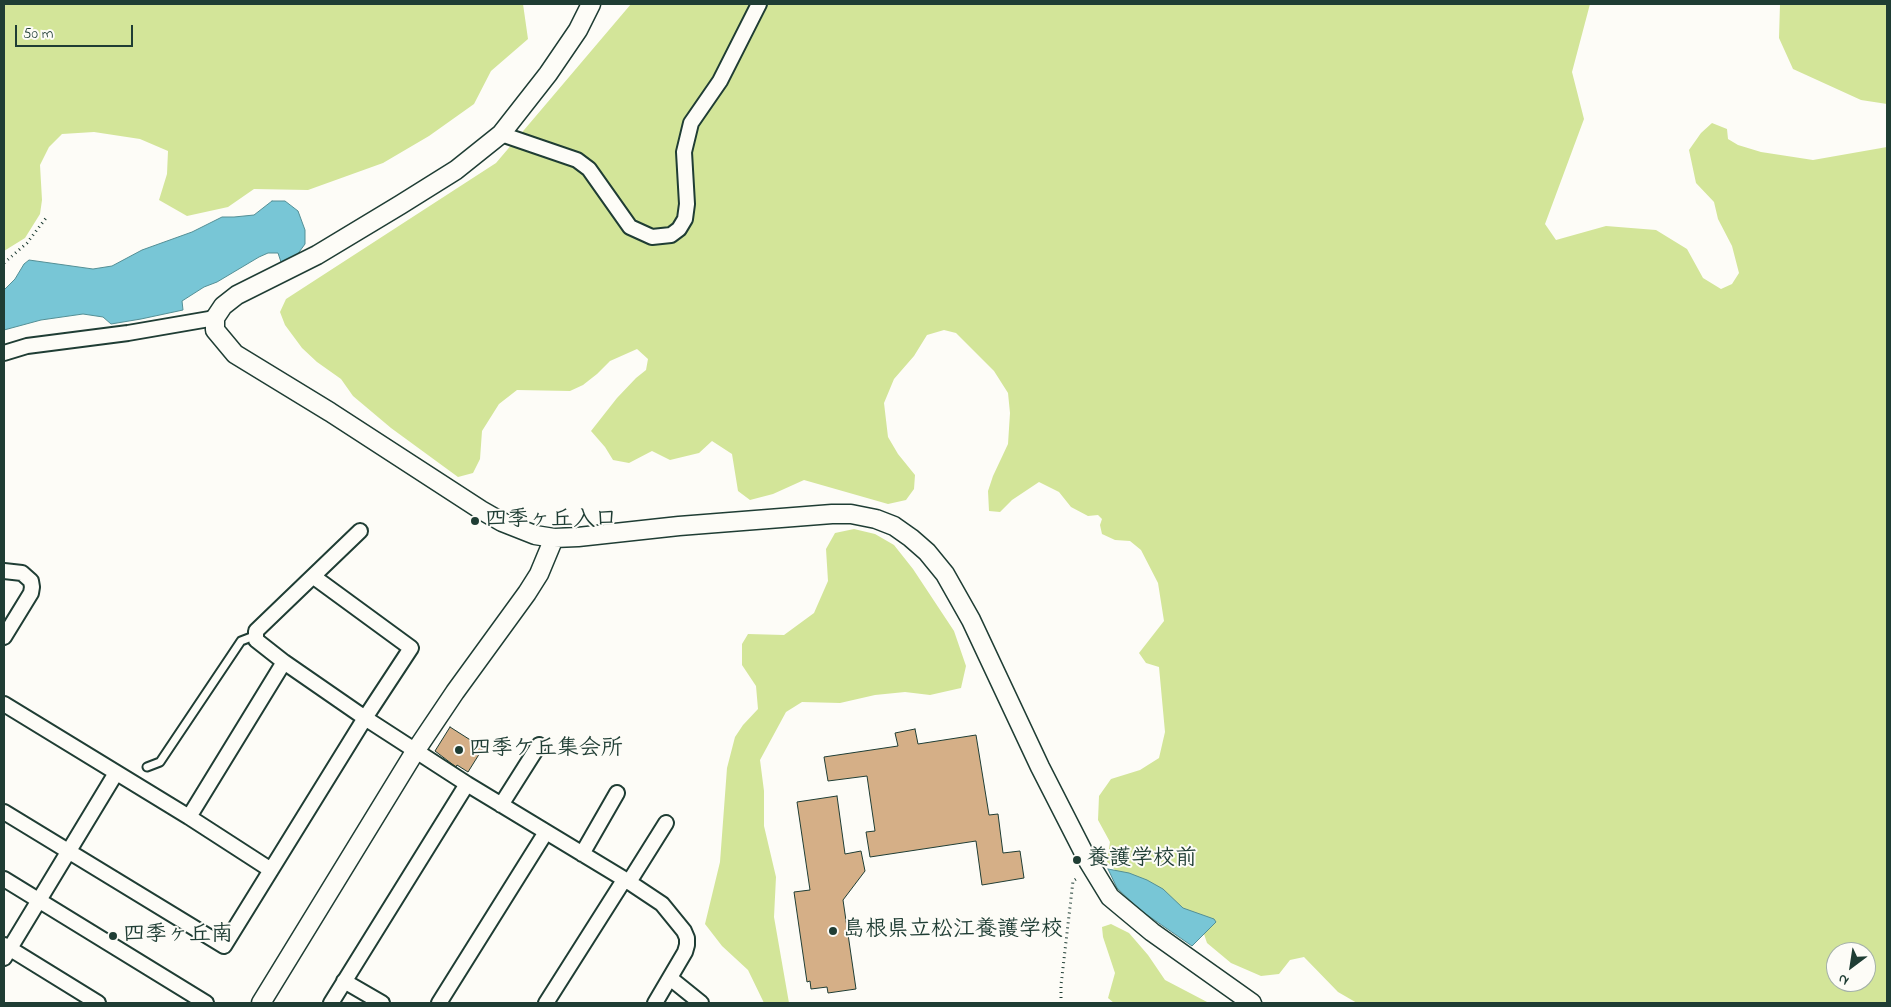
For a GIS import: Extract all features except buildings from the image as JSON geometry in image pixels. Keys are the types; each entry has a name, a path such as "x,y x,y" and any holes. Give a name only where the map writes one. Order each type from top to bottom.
{"street":[{"path":"591,4 578,30 548,74 501,134 456,170 400,205 317,255 237,294 223,306 215,318 215,330 235,354 330,412 502,522 535,535 554,538 599,536 679,526 832,514 876,519 894,526 927,552 945,574 971,620 1040,767 1092,869 1110,897 1152,932 1252,1003"},
{"path":"501,134 577,160 589,169 630,227 652,237 671,235 679,229 685,219 687,204 684,152 691,123 720,81 760,4"},
{"path":"4,353 26,346 128,333 215,318"},
{"path":"360,531 258,628 254,636 259,643 284,662 365,718 467,784 662,904 684,931 687,938 685,952 654,1003"},
{"path":"261,1003 416,750 539,574 554,538"},
{"path":"4,571 22,573 31,582 32,587 4,637"},
{"path":"4,812 224,946 365,718 411,648 314,576"},
{"path":"189,816 284,662"},
{"path":"4,704 189,816 271,870"},
{"path":"501,805 539,745"},
{"path":"91,1001 6,951 39,901 116,773"},
{"path":"331,1003 467,784"},
{"path":"582,854 617,793"},
{"path":"546,1003 666,823"},
{"path":"439,1003 546,832"},
{"path":"4,879 206,1003"},
{"path":"670,978 701,1003"},
{"path":"344,981 382,1003"}],"lane":[{"path":"147,767 160,762 242,641 254,636"}],"path":[{"path":"4,262 27,244 46,218"},
{"path":"1061,1003 1061,985 1073,881 1092,869"}],"green space":[{"path":"4,4 523,4 528,39 491,71 474,104 429,136 383,163 308,190 254,189 228,207 187,216 159,200 167,174 168,151 140,139 94,132 62,134 49,147 40,165 42,200 40,214 25,238 4,251"},
{"path":"631,4 1590,4 1572,72 1584,119 1545,224 1556,240 1606,226 1656,230 1687,249 1703,278 1721,289 1732,284 1739,273 1732,246 1718,219 1714,202 1696,183 1689,150 1701,133 1712,123 1727,129 1728,139 1738,145 1761,152 1813,160 1887,147 1887,1003 1357,1003 1338,992 1304,957 1290,960 1279,974 1261,976 1231,963 1207,943 1201,925 1125,880 1107,862 1110,842 1098,820 1099,796 1111,779 1140,770 1159,758 1165,732 1159,667 1146,663 1139,653 1164,621 1158,583 1141,550 1130,541 1115,540 1102,534 1100,525 1102,519 1098,515 1088,516 1071,507 1059,492 1039,482 1012,500 1000,512 989,511 988,491 1008,444 1010,413 1008,393 994,371 956,333 944,330 927,335 914,356 894,379 884,403 888,437 898,454 915,475 914,489 906,500 888,504 804,480 773,494 750,500 738,491 732,454 712,441 699,453 670,460 652,451 629,463 613,460 591,431 617,398 646,370 648,359 637,349 610,361 583,385 570,391 517,390 499,404 482,431 480,459 473,473 458,477 391,428 353,396 341,379 317,362 302,348 285,325 280,312 286,299 496,163"},
{"path":"1780,4 1887,4 1887,104 1861,100 1793,69 1779,38"},
{"path":"854,529 875,534 894,545 913,569 954,631 966,666 961,688 930,695 905,692 875,695 840,703 802,702 786,712 760,760 764,791 764,826 776,877 774,917 789,1003 764,1003 748,970 722,946 705,924 720,862 727,768 735,737 758,709 756,686 742,665 742,644 748,634 784,635 814,613 828,581 826,549 835,533"},
{"path":"1111,924 1129,933 1148,955 1165,980 1209,1003 1114,1003 1108,998 1115,973 1103,937 1102,927"}],"water":[{"path":"272,201 285,201 298,211 305,230 305,244 297,255 281,262 278,253 268,253 259,257 182,301 183,310 111,324 103,317 83,314 41,320 4,330 4,290 29,260 93,269 112,266 142,250 192,232 222,217 254,215"},
{"path":"1108,869 1129,873 1147,880 1163,889 1183,908 1214,919 1216,922 1192,946 1140,910 1117,888"}],"place":[{"name":"四季ヶ丘入口","path":"475,521"},
{"name":"四季ケ丘集会所","path":"459,750"},
{"name":"養護学校前","path":"1077,860"},
{"name":"島根県立松江養護学校","path":"833,931"},
{"name":"四季ヶ丘南","path":"113,936"}]}
